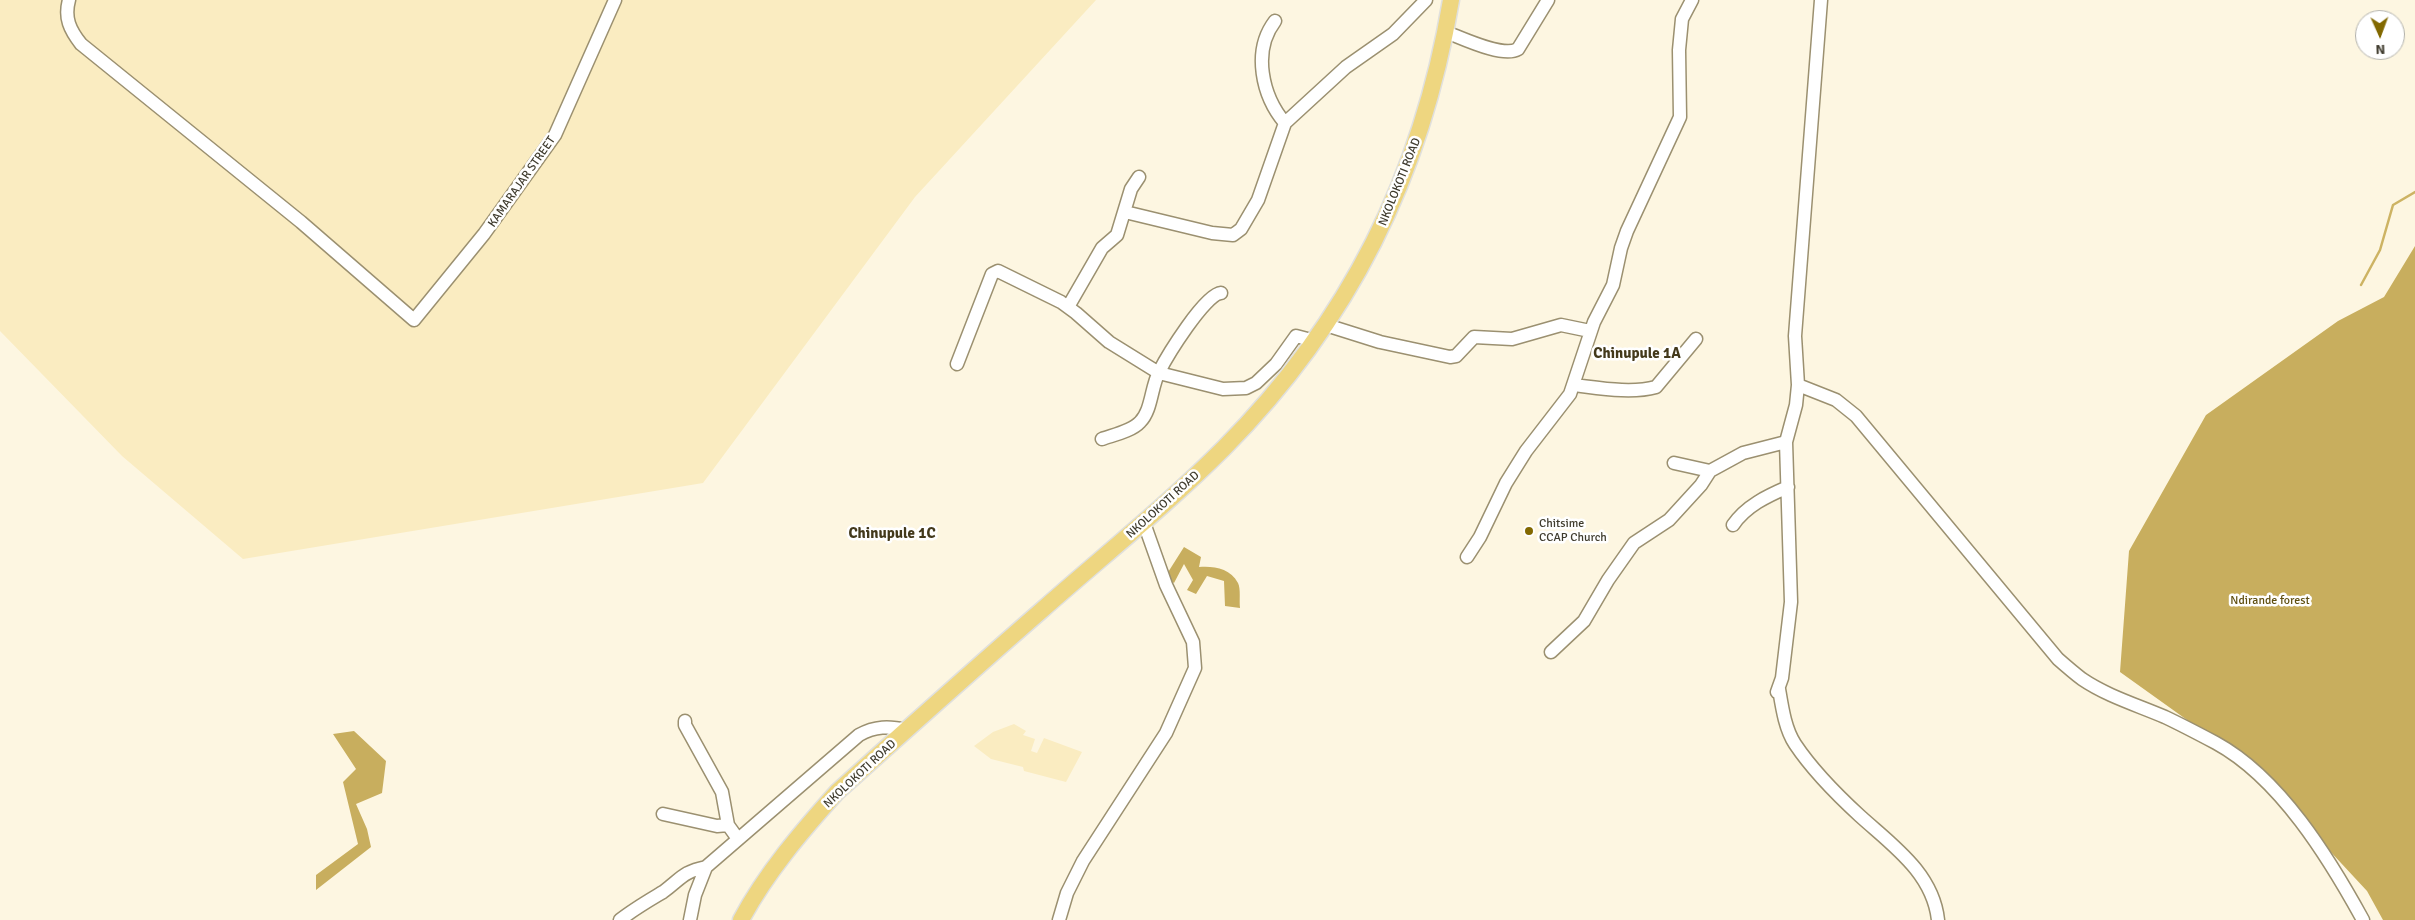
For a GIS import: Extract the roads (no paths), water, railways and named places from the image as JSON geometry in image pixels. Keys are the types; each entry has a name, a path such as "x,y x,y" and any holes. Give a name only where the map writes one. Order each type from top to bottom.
{"main road":[{"name":"NKOLOKOTI ROAD","path":"741,920 773,869 808,824 837,792 1042,610 1144,523 1218,454 1250,420 1315,341 1380,231 1412,156 1426,115 1446,32 1451,0"}],"street":[{"name":"KAMARAJAR STREET","path":"69,0 66,14 70,30 82,44 301,222 414,320 484,234 555,135 615,0"},
{"path":"1125,212 1190,229 1233,235 1245,224 1258,200 1285,123 1346,67 1393,34 1426,0"},
{"path":"1446,32 1497,50 1511,52 1518,49 1548,0"},
{"path":"1467,557 1521,459 1561,408 1573,385 1590,331 1613,285 1621,248 1627,231 1680,117 1679,50 1682,19 1692,0"},
{"path":"1820,0 1794,336 1798,385 1795,410 1786,442 1791,602 1782,678 1778,690 1794,743 1836,793 1913,864 1933,897 1938,920"},
{"path":"1275,21 1269,29 1264,42 1262,63 1269,98 1285,123"},
{"path":"1068,307 1099,253 1117,235 1131,188 1139,176"},
{"path":"957,364 994,272 998,271 1068,307 1108,342 1159,373 1223,389 1246,388 1266,374 1286,352 1294,338 1299,336 1315,341"},
{"path":"1102,439 1139,424 1147,409 1159,373 1206,302 1214,294 1221,293"},
{"path":"1326,325 1380,342 1450,357 1456,356 1474,337 1512,339 1561,325 1590,331"},
{"path":"1573,385 1614,389 1650,389 1656,386 1696,339"},
{"path":"1798,385 1836,400 1856,416 2058,659 2081,678 2106,693 2167,718 2218,744 2259,774 2285,804 2326,858 2363,920"},
{"path":"1551,652 1579,628 1608,580 1634,543 1669,520 1701,485 1710,470 1743,453 1786,442"},
{"path":"1674,463 1710,470"},
{"path":"1733,525 1741,514 1756,502 1788,487"},
{"path":"1059,920 1067,893 1083,861 1166,733 1195,668 1196,654 1193,642 1166,585 1144,523"},
{"path":"685,721 685,725 722,792 728,825 738,839"},
{"path":"620,920 636,906 662,892 688,872 706,867 859,735 868,730 884,727 907,730"},
{"path":"663,814 717,826 728,825"},
{"path":"690,920 695,895 706,867"}],"waterway":[{"path":"2361,285 2380,250 2393,205 2415,192"}],"place":[{"name":"Chitsime CCAP Church","path":"1529,531"}],"district":[{"name":"Chinupule 1A","path":"1637,354"},
{"name":"Chinupule 1C","path":"892,534"}],"park label":[{"name":"Ndirande forest","path":"2270,601"}]}
